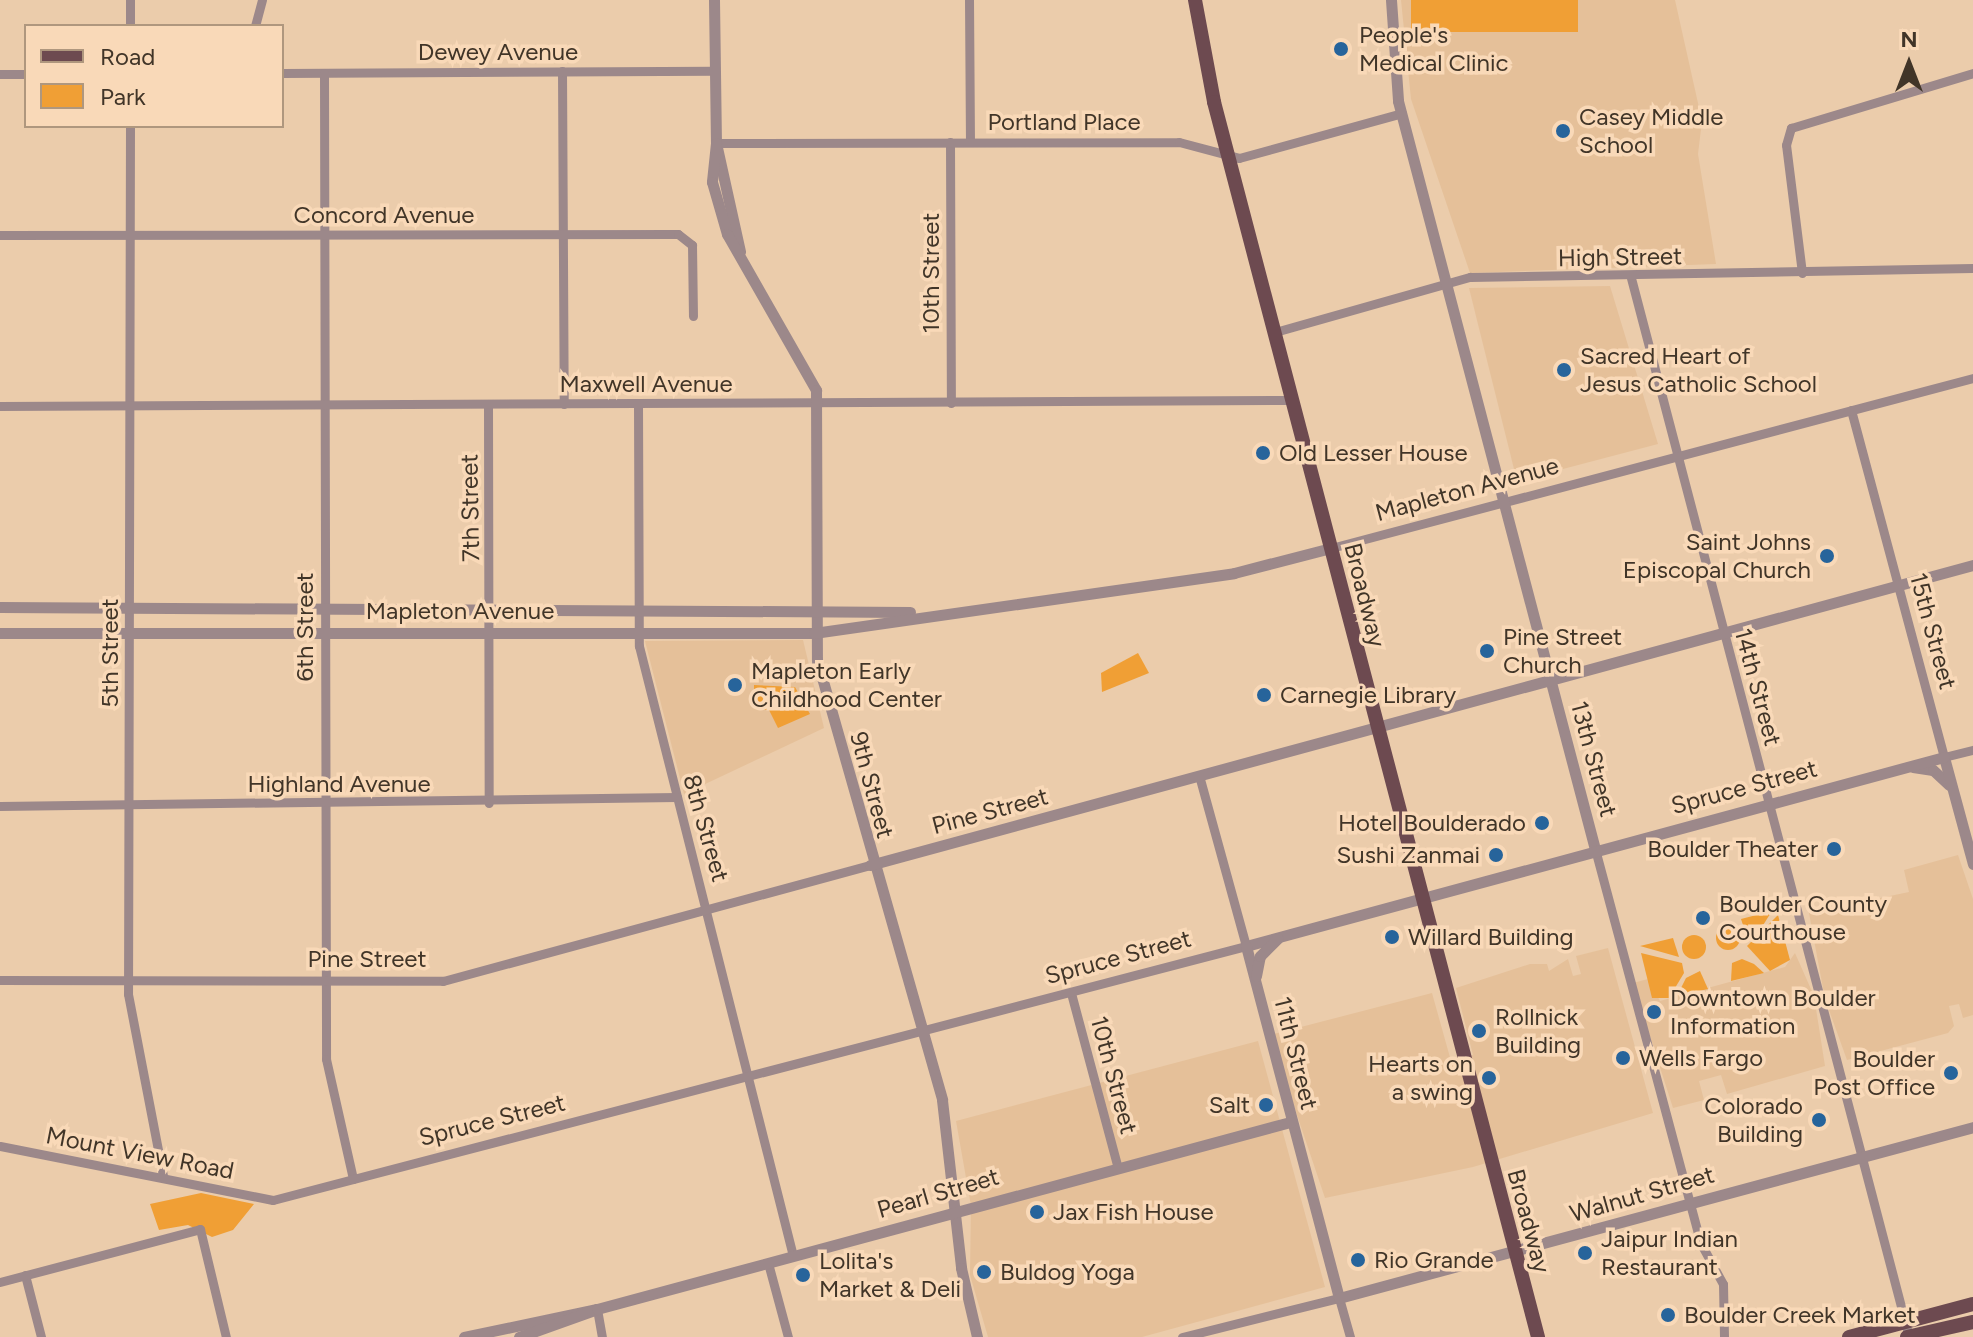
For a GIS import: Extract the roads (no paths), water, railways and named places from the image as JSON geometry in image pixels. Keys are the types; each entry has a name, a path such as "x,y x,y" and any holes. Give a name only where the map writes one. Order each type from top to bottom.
{"main road":[{"name":"Broadway","path":"1195,0 1230,156 1275,332 1538,1337"},
{"path":"1908,1333 1973,1304"},
{"path":"1849,1337 1908,1333 1973,1322"}],"street":[{"path":"130,0 130,24"},
{"path":"256,24 262,0"},
{"name":"9th Street","path":"714,0 716,143 740,252 806,367 819,404 814,633 870,865 942,1100 958,1211 961,1268 977,1337"},
{"path":"969,0 970,142"},
{"name":"13th Street","path":"1391,0 1402,113 1689,1204 1723,1284 1724,1337"},
{"path":"562,71 564,404"},
{"name":"Dewey Avenue","path":"284,73 714,71"},
{"name":"6th Street","path":"324,73 326,1059 353,1179"},
{"path":"1802,273 1786,145 1791,128 1973,73"},
{"path":"0,74 24,74"},
{"name":"Portland Place","path":"716,143 1179,142 1230,156 1402,113"},
{"name":"5th Street","path":"130,128 128,981 163,1176"},
{"name":"10th Street","path":"950,142 951,403"},
{"name":"Concord Avenue","path":"0,235 683,235 692,245 693,316"},
{"name":"High Street","path":"1275,332 1470,277 1631,278 1973,268"},
{"name":"14th Street","path":"1631,278 1675,456 1908,1333"},
{"name":"Mapleton Avenue","path":"0,633 814,633 919,613 1234,573 1973,378"},
{"name":"Maxwell Avenue","path":"0,406 1293,400"},
{"name":"7th Street","path":"488,404 491,606 489,803"},
{"name":"8th Street","path":"638,404 638,633 677,797 751,1076 793,1256"},
{"name":"15th Street","path":"1851,410 1973,864"},
{"name":"Pine Street","path":"0,980 443,981 1200,779 1377,725 1973,565"},
{"name":"Mapleton Avenue","path":"0,607 815,608 919,613"},
{"name":"Spruce Street","path":"273,1200 1071,993 1595,849 1973,750"},
{"path":"1901,767 1933,770 1953,792"},
{"name":"11th Street","path":"1200,779 1350,1337"},
{"name":"Highland Avenue","path":"0,806 489,803 677,797"},
{"path":"1257,989 1260,956 1283,935"},
{"name":"10th Street","path":"1071,993 1118,1168"},
{"name":"Pearl Street","path":"464,1337 597,1309 1290,1122"},
{"name":"Walnut Street","path":"1182,1337 1515,1252 1973,1127"},
{"name":"Mount View Road","path":"0,1146 273,1200"},
{"path":"0,1282 200,1229 226,1337"},
{"path":"768,1263 788,1337"},
{"path":"1332,1274 1351,1290 1370,1290"},
{"path":"25,1275 41,1337"},
{"path":"597,1309 602,1337"},
{"name":"Pearl Street","path":"519,1337 597,1309"}],"place":[{"name":"People's Medical Clinic","path":"1341,49"},
{"name":"Casey Middle School","path":"1563,131"},
{"name":"Sacred Heart of Jesus Catholic School","path":"1564,370"},
{"name":"Old Lesser House","path":"1263,453"},
{"name":"Saint Johns Episcopal Church","path":"1827,556"},
{"name":"Pine Street Church","path":"1487,651"},
{"name":"Mapleton Early Childhood Center","path":"735,685"},
{"name":"Carnegie Library","path":"1264,695"},
{"name":"Hotel Boulderado","path":"1542,823"},
{"name":"Boulder Theater","path":"1834,849"},
{"name":"Sushi Zanmai","path":"1496,855"},
{"name":"Boulder County Courthouse","path":"1703,918"},
{"name":"Willard Building","path":"1392,937"},
{"name":"Downtown Boulder Information","path":"1654,1012"},
{"name":"Rollnick Building","path":"1479,1031"},
{"name":"Wells Fargo","path":"1623,1058"},
{"name":"Boulder Post Office","path":"1951,1073"},
{"name":"Hearts on a swing","path":"1489,1078"},
{"name":"Salt","path":"1266,1105"},
{"name":"Colorado Building","path":"1819,1120"},
{"name":"Jax Fish House","path":"1037,1212"},
{"name":"Jaipur Indian Restaurant","path":"1585,1253"},
{"name":"Rio Grande","path":"1358,1260"},
{"name":"Buldog Yoga","path":"984,1272"},
{"name":"Lolita's Market & Deli","path":"803,1275"},
{"name":"Boulder Creek Market","path":"1668,1315"}]}
